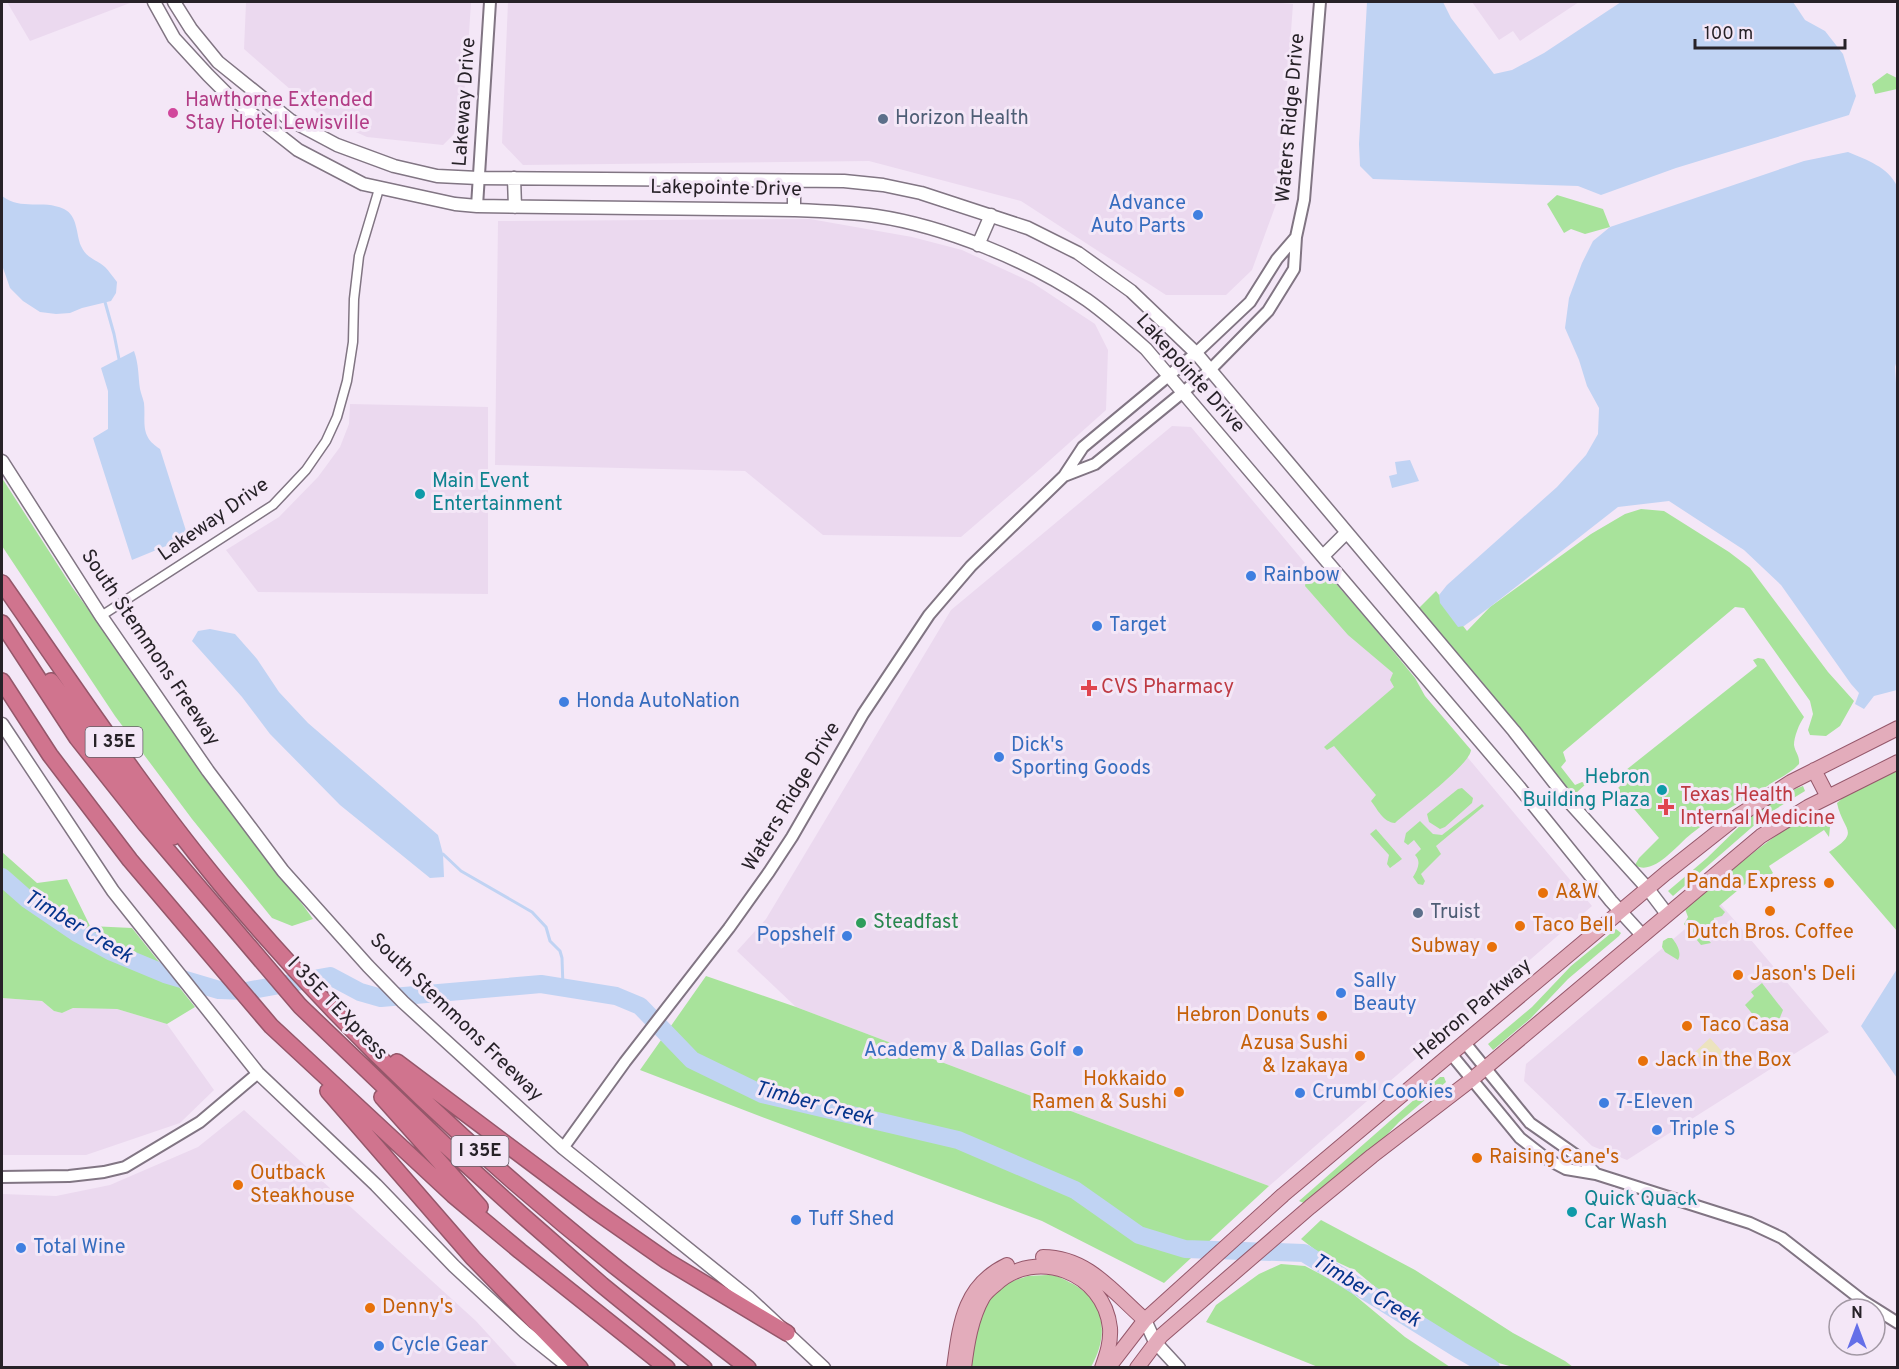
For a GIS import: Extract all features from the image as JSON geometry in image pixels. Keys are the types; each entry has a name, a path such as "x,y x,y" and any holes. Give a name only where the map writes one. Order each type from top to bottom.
{"highway":[{"name":"I 35E","path":"2,583 132,767 231,897 349,1026 474,1145 618,1269 748,1368"},
{"path":"2,615 153,816 231,897"},
{"name":"I 35E TEXpress","path":"2,623 77,738 193,882 300,1006 446,1146 522,1215 602,1285 704,1368"},
{"name":"I 35E","path":"2,681 50,755 130,860 271,1026 394,1142 520,1251 667,1368"},
{"path":"300,1006 520,1251"},
{"path":"271,1026 473,1258 580,1368"},
{"path":"349,1026 594,1210 667,1260 787,1333"},
{"path":"618,1269 732,1368"}],"main road":[{"path":"156,5 169,2"},
{"name":"Lakepointe Drive","path":"174,2 191,29 218,62 290,120 337,145 394,166 437,176 478,178 844,181 884,185 921,193 991,215 1028,228 1078,253 1131,291 1196,353 1514,731 1572,805 1648,889 1667,914"},
{"name":"Lakepointe Drive","path":"156,5 174,38 227,94 308,156 363,184 455,204 477,206 794,210 877,216 940,232 978,245 1027,265 1086,300 1113,320 1146,350 1183,391 1520,787 1620,912 1642,935"},
{"path":"514,178 515,207"},
{"path":"794,181 794,210"},
{"path":"978,245 991,215"},
{"name":"South Stemmons Freeway","path":"2,461 101,616 214,779 283,870 315,907 403,1002 563,1148 738,1289 824,1368"},
{"path":"1323,556 1346,533"},
{"path":"2,724 113,891 258,1073 376,1185 462,1274 525,1332 570,1368"},
{"name":"Hebron Parkway","path":"1108,1368 1145,1320 1283,1195 1738,816 1791,782 1898,728"},
{"path":"1137,1368 1155,1342 1184,1314 1372,1156 1471,1080 1761,836 1828,797 1898,762"},
{"path":"1814,770 1828,797"},
{"path":"954,1368 961,1319 970,1298 994,1273 1004,1267 1025,1259 1057,1258 1087,1269 1145,1320 1155,1342 1179,1368"},
{"path":"964,1368 974,1317 984,1295 1008,1275 1037,1266 1066,1271 1083,1280 1097,1294 1106,1310 1110,1329 1109,1348 1102,1368"}],"street":[{"name":"Lakeway Drive","path":"477,206 490,2"},
{"name":"Waters Ridge Drive","path":"1064,476 1095,464 1210,370 1268,311 1294,269 1296,237 1304,200 1320,2"},
{"name":"Lakeway Drive","path":"101,616 279,500 306,470 326,441 337,417 347,381 353,342 354,299 359,256 379,189"},
{"name":"Waters Ridge Drive","path":"563,1148 769,872 792,837 863,714 929,615 971,566 1064,476 1083,447 1196,353 1250,302 1277,259 1296,237"},
{"path":"1465,1043 1530,1123 1583,1160 1596,1174"},
{"path":"1451,1054 1520,1138 1547,1159 1566,1169 1596,1174 1750,1222 1782,1238 1863,1301 1898,1323"},
{"path":"2,1176 69,1176 125,1167 200,1122 258,1073"}],"shaded area":[{"path":"7,2 129,2 130,3 30,41"},
{"path":"471,2 466,81 454,134 443,145 367,137 322,117 244,49 246,3"},
{"path":"508,2 1269,2 1293,4 1279,196 1252,270 1226,295 1166,295 1021,201 869,161 523,165 502,143"},
{"path":"1472,2 1579,2 1520,41 1513,31 1499,40"},
{"path":"810,219 912,237 962,250 1033,283 1095,324 1108,350 1106,410 961,537 823,535 745,471 495,465 498,221"},
{"path":"350,404 488,407 488,594 258,592 226,550 279,517 318,477 340,447 349,424"},
{"path":"1172,426 1191,427 1592,906 1269,1186 796,1007 737,951 766,919 951,610"},
{"path":"1718,901 1829,1032 1627,1160 1592,1146 1524,1081 1526,1064"},
{"path":"2,998 42,1001 54,1011 62,1013 73,1008 117,1009 167,1024 214,1090 180,1123 86,1155 2,1155"},
{"path":"244,1110 476,1321 518,1367 2,1367 2,1194 56,1196 110,1185 198,1147"}],"green space":[{"path":"1887,73 1897,78 1897,89 1875,94 1872,84"},
{"path":"1557,195 1603,209 1610,227 1585,234 1571,229 1564,233 1547,204"},
{"path":"2,478 72,587 313,919 292,926 272,918 192,819 115,716 2,546"},
{"path":"1641,509 1664,511 1750,568 1828,672 1854,701 1840,726 1826,736 1810,735 1808,730 1813,714 1810,701 1744,608 1735,607 1563,752 1566,761 1561,767 1575,785 1582,782 1586,784 1576,793 1571,792 1417,610 1436,591 1467,631 1490,607 1591,534 1625,514"},
{"path":"1324,570 1371,624 1415,678 1425,696 1471,750 1461,766 1395,823 1381,815 1371,801 1376,795 1334,746 1327,750 1324,747 1394,687 1390,680 1393,673 1348,635 1305,586 1306,581 1316,574 1319,576 1319,571"},
{"path":"1764,659 1804,717 1794,742 1799,764 1700,827 1657,863 1642,868 1635,865 1659,838 1617,789 1628,778 1626,770 1757,666 1753,660"},
{"path":"1897,770 1897,931 1829,852 1848,835 1837,803 1845,796"},
{"path":"1803,786 1805,791 1766,815 1673,896 1668,891 1707,858 1748,818 1790,791"},
{"path":"1462,788 1473,798 1472,803 1445,827 1440,829 1429,822 1427,814"},
{"path":"1482,804 1484,806 1436,846 1441,854 1421,874 1425,881 1423,885 1418,884 1413,877 1418,863 1415,855 1421,849 1414,840 1408,845 1404,842 1406,833 1420,821 1433,834 1442,835"},
{"path":"1814,812 1821,814 1830,827 1829,837 1824,830 1769,866 1773,873 1763,881 1756,875 1719,906 1725,912 1722,916 1714,918 1711,931 1705,936 1711,943 1701,945 1684,924 1688,917 1685,909 1763,845"},
{"path":"1376,829 1402,859 1390,868 1387,864 1389,855 1370,834"},
{"path":"2,852 37,883 67,879 90,926 132,928 195,1007 167,1024 117,1009 73,1008 62,1013 54,1011 42,1001 2,998"},
{"path":"1616,929 1621,933 1619,936 1568,979 1531,1018 1493,1050 1488,1044 1532,1007 1571,966"},
{"path":"1672,938 1677,946 1678,960 1665,952 1662,947 1663,941"},
{"path":"706,976 796,1007 1269,1186 1164,1283 1042,1221 640,1070"},
{"path":"1762,983 1783,1010 1779,1020 1765,1029 1745,1005 1754,996 1751,992"},
{"path":"1440,1077 1444,1077 1446,1082 1399,1122 1379,1143 1306,1204 1299,1201"},
{"path":"1321,1220 1415,1270 1513,1333 1573,1367 1513,1367 1495,1362 1456,1342 1385,1295 1356,1271 1322,1255 1301,1239"},
{"path":"1281,1264 1305,1266 1328,1278 1352,1293 1405,1337 1450,1367 1318,1367 1206,1322 1216,1305 1259,1274"},
{"path":"1028,1276 1058,1276 1081,1289 1097,1308 1101,1318 1101,1342 1091,1367 969,1368 982,1306 998,1286"}],"sand":[{"path":"1710,1038 1730,1060 1728,1063 1715,1057 1705,1065 1695,1052"}],"water":[{"path":"1367,2 1443,2 1451,18 1494,74 1512,70 1544,53 1621,2 1793,2 1805,20 1825,31 1843,54 1856,96 1849,115 1676,168 1601,195 1578,186 1373,179 1360,166 1359,144"},
{"path":"1848,152 1883,169 1897,186 1898,357 1895,367 1898,415 1897,690 1874,696 1864,709 1855,704 1859,693 1781,585 1744,550 1669,501 1618,507 1490,607 1464,626 1458,627 1440,603 1439,595 1447,585 1557,487 1586,455 1598,434 1599,408 1587,386 1565,328 1569,298 1593,241 1610,227 1804,161"},
{"path":"2,196 17,203 56,206 69,212 83,250 105,267 117,282 116,293 111,301 70,313 56,314 40,312 23,301 10,288 2,265"},
{"path":"134,351 144,403 146,434 160,449 188,537 132,560 93,438 108,429 108,391 101,368"},
{"path":"1410,460 1419,481 1392,488 1389,476 1397,474 1395,462"},
{"path":"210,629 235,634 257,659 279,692 308,723 438,835 443,854 444,877 430,878 340,805 270,734 242,697 192,641 198,631"},
{"path":"1897,969 1897,1078 1861,1026"}],"waterway":[{"path":"105,302 119,359"},
{"path":"443,854 461,871 532,912 546,927 550,941 560,951 562,958 563,987"},
{"name":"Timber Creek","path":"2,877 27,899 77,933 112,952 165,974 219,990 246,991 330,976 360,992 381,998 541,984 616,996 640,1006 692,1060 762,1094 958,1140 1075,1190 1139,1235 1185,1249 1304,1253 1491,1368"}],"place":[{"name":"Hawthorne Extended Stay Hotel Lewisville","path":"173,113"},
{"name":"Horizon Health","path":"883,119"},
{"name":"Advance Auto Parts","path":"1198,215"},
{"name":"Main Event Entertainment","path":"420,494"},
{"name":"Rainbow","path":"1251,576"},
{"name":"Target","path":"1097,626"},
{"name":"CVS Pharmacy","path":"1089,688"},
{"name":"Honda AutoNation","path":"564,702"},
{"name":"Dick's Sporting Goods","path":"999,757"},
{"name":"Hebron Building Plaza","path":"1662,790"},
{"name":"Texas Health Internal Medicine","path":"1666,807"},
{"name":"Panda Express","path":"1829,883"},
{"name":"A&W","path":"1543,893"},
{"name":"Dutch Bros. Coffee","path":"1770,911"},
{"name":"Truist","path":"1418,913"},
{"name":"Steadfast","path":"861,923"},
{"name":"Taco Bell","path":"1520,926"},
{"name":"Popshelf","path":"847,936"},
{"name":"Subway","path":"1492,947"},
{"name":"Jason's Deli","path":"1738,975"},
{"name":"Sally Beauty","path":"1341,993"},
{"name":"Hebron Donuts","path":"1322,1016"},
{"name":"Taco Casa","path":"1687,1026"},
{"name":"Academy & Dallas Golf","path":"1078,1051"},
{"name":"Azusa Sushi & Izakaya","path":"1360,1056"},
{"name":"Jack in the Box","path":"1643,1061"},
{"name":"Hokkaido Ramen & Sushi","path":"1179,1092"},
{"name":"Crumbl Cookies","path":"1300,1093"},
{"name":"7-Eleven","path":"1604,1103"},
{"name":"Triple S","path":"1657,1130"},
{"name":"Raising Cane's","path":"1477,1158"},
{"name":"Outback Steakhouse","path":"238,1185"},
{"name":"Quick Quack Car Wash","path":"1572,1212"},
{"name":"Tuff Shed","path":"796,1220"},
{"name":"Total Wine","path":"21,1248"},
{"name":"Denny's","path":"370,1308"},
{"name":"Cycle Gear","path":"379,1346"}]}
